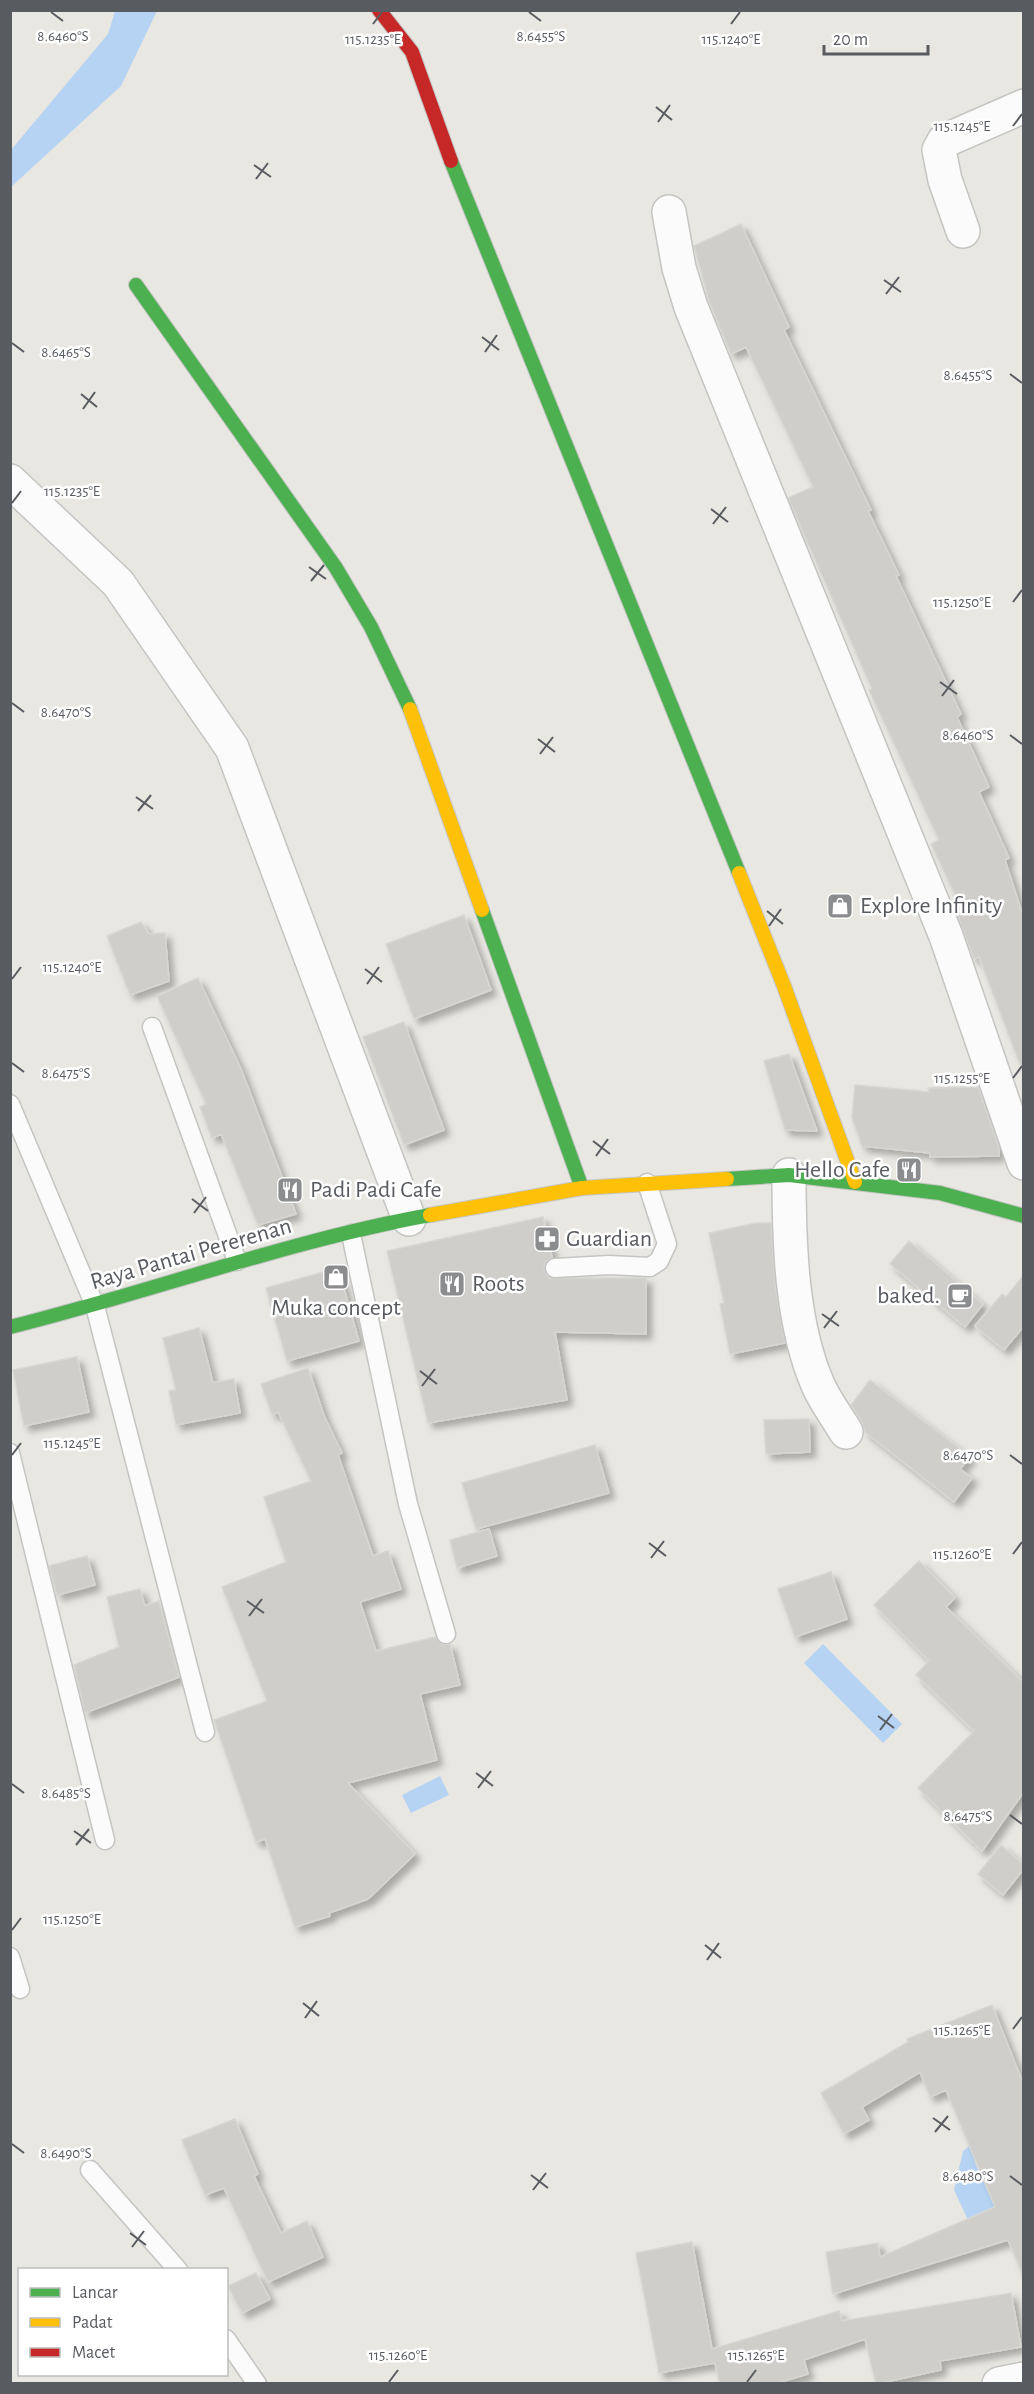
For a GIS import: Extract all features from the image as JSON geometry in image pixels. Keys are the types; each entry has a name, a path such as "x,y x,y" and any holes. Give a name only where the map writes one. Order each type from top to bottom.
{"street":[{"path":"379,10 412,52 462,194 517,320 784,986 855,1182"},
{"path":"963,231 945,180 939,150 944,141 1023,106"},
{"path":"669,212 679,268 691,307 946,936 1023,1163"},
{"path":"136,285 336,568 371,627 408,702 582,1188"},
{"path":"10,481 118,583 232,748 409,1219"},
{"path":"789,1175 789,1234 806,1349 818,1386 846,1432"},
{"name":"Raya Pantai Pererenan","path":"10,1327 96,1306 237,1261 409,1219 582,1188 789,1175 940,1194 1023,1216"},
{"path":"999,2384 1023,2379"}],"lane":[{"path":"152,1027 237,1261"},
{"path":"10,1104 96,1306 205,1732"},
{"path":"555,1268 609,1265 650,1267 659,1261 667,1244 647,1183"},
{"path":"351,1234 408,1504 446,1634"},
{"path":"10,1453 105,1840"},
{"path":"10,1957 20,1989"},
{"path":"90,2170 175,2268"},
{"path":"228,2342 257,2384"}],"water":[{"path":"115,11 157,11 121,86 11,187 11,150 108,34"},
{"path":"823,1644 902,1724 883,1743 804,1663"},
{"path":"440,1776 449,1795 411,1813 402,1795"},
{"path":"972,2144 979,2173 1006,2215 969,2222 954,2190 963,2151"}],"building":[{"path":"741,224 789,327 784,330 871,510 868,511 899,575 896,576 961,714 957,717 989,787 979,792 1009,858 1005,860 1023,916 1023,1066 1021,1067 979,957 974,959 954,906 960,905 931,844 939,840 869,690 872,689 788,498 813,487 746,347 731,354 709,301 694,246"},
{"path":"464,915 491,990 414,1019 386,944"},
{"path":"141,922 149,934 165,933 169,981 130,995 107,936"},
{"path":"198,978 241,1069 296,1214 258,1225 221,1134 212,1138 200,1107 206,1104 157,996"},
{"path":"404,1022 444,1130 404,1145 363,1037"},
{"path":"789,1054 817,1131 785,1130 764,1061"},
{"path":"855,1085 929,1092 928,1088 978,1087 999,1147 999,1156 930,1157 930,1153 862,1146 852,1118"},
{"path":"543,1217 552,1257 545,1262 544,1268 549,1278 646,1278 646,1334 555,1332 567,1400 428,1423 387,1251"},
{"path":"756,1223 771,1223 775,1284 785,1343 730,1354 720,1304 724,1303 709,1233"},
{"path":"909,1241 983,1304 965,1327 890,1264"},
{"path":"338,1268 359,1341 287,1361 266,1288"},
{"path":"1023,1276 1023,1327 1004,1350 975,1326 1002,1294 1006,1297"},
{"path":"199,1328 213,1383 234,1379 240,1413 176,1425 169,1391 176,1390 163,1338"},
{"path":"77,1357 89,1412 24,1426 13,1370"},
{"path":"308,1368 325,1418 342,1453 338,1455 373,1556 388,1551 401,1589 360,1602 376,1651 435,1637 443,1645 450,1644 460,1685 420,1694 437,1760 348,1783 415,1854 368,1899 329,1913 330,1916 295,1927 265,1839 256,1842 214,1720 267,1701 222,1587 286,1562 264,1497 311,1481 278,1412 272,1415 261,1384"},
{"path":"870,1380 970,1457 960,1469 972,1478 954,1502 865,1432 862,1422 851,1405"},
{"path":"809,1419 810,1452 766,1454 764,1420"},
{"path":"595,1445 609,1493 476,1529 462,1483"},
{"path":"489,1529 497,1556 457,1568 450,1540"},
{"path":"87,1556 95,1585 57,1595 49,1566"},
{"path":"919,1561 955,1598 946,1607 1023,1682 1023,1793 982,1851 918,1788 974,1731 916,1675 929,1661 874,1605"},
{"path":"831,1572 847,1619 795,1637 778,1589"},
{"path":"140,1589 145,1606 159,1601 179,1677 85,1713 74,1665 119,1647 107,1597"},
{"path":"1001,1845 1023,1864 1023,1870 1003,1895 978,1874"},
{"path":"992,2005 1023,2083 1023,2275 1008,2240 833,2294 826,2252 878,2243 880,2257 995,2207 946,2090 930,2097 920,2072 862,2107 869,2120 844,2134 821,2093 908,2042 907,2039"},
{"path":"235,2119 258,2174 254,2176 281,2233 307,2221 323,2257 268,2282 224,2188 205,2195 182,2140"},
{"path":"692,2242 712,2349 839,2311 842,2321 1011,2293 1021,2347 940,2361 941,2370 876,2384 865,2339 804,2360 808,2374 774,2384 720,2384 715,2363 659,2373 636,2253"},
{"path":"256,2273 270,2299 242,2313 228,2286"}],"traffic: fast":[{"path":"451,161 739,873"},
{"path":"136,285 336,568 371,627 410,709"},
{"path":"482,910 582,1188"},
{"path":"727,1179 789,1175 940,1193 1024,1216"},
{"path":"10,1327 271,1253 430,1215"}],"traffic: slow":[{"path":"410,709 482,910"},
{"path":"739,873 784,986 855,1182"},
{"path":"430,1215 582,1188 727,1179"}],"traffic: jam":[{"path":"379,10 412,52 451,161"}],"place":[{"name":"Explore Infinity","path":"840,906"},
{"name":"Hello Cafe","path":"909,1170"},
{"name":"Padi Padi Cafe","path":"290,1190"},
{"name":"Guardian","path":"547,1239"},
{"name":"Muka concept","path":"336,1277"},
{"name":"Roots","path":"452,1284"},
{"name":"baked.","path":"960,1296"}]}
